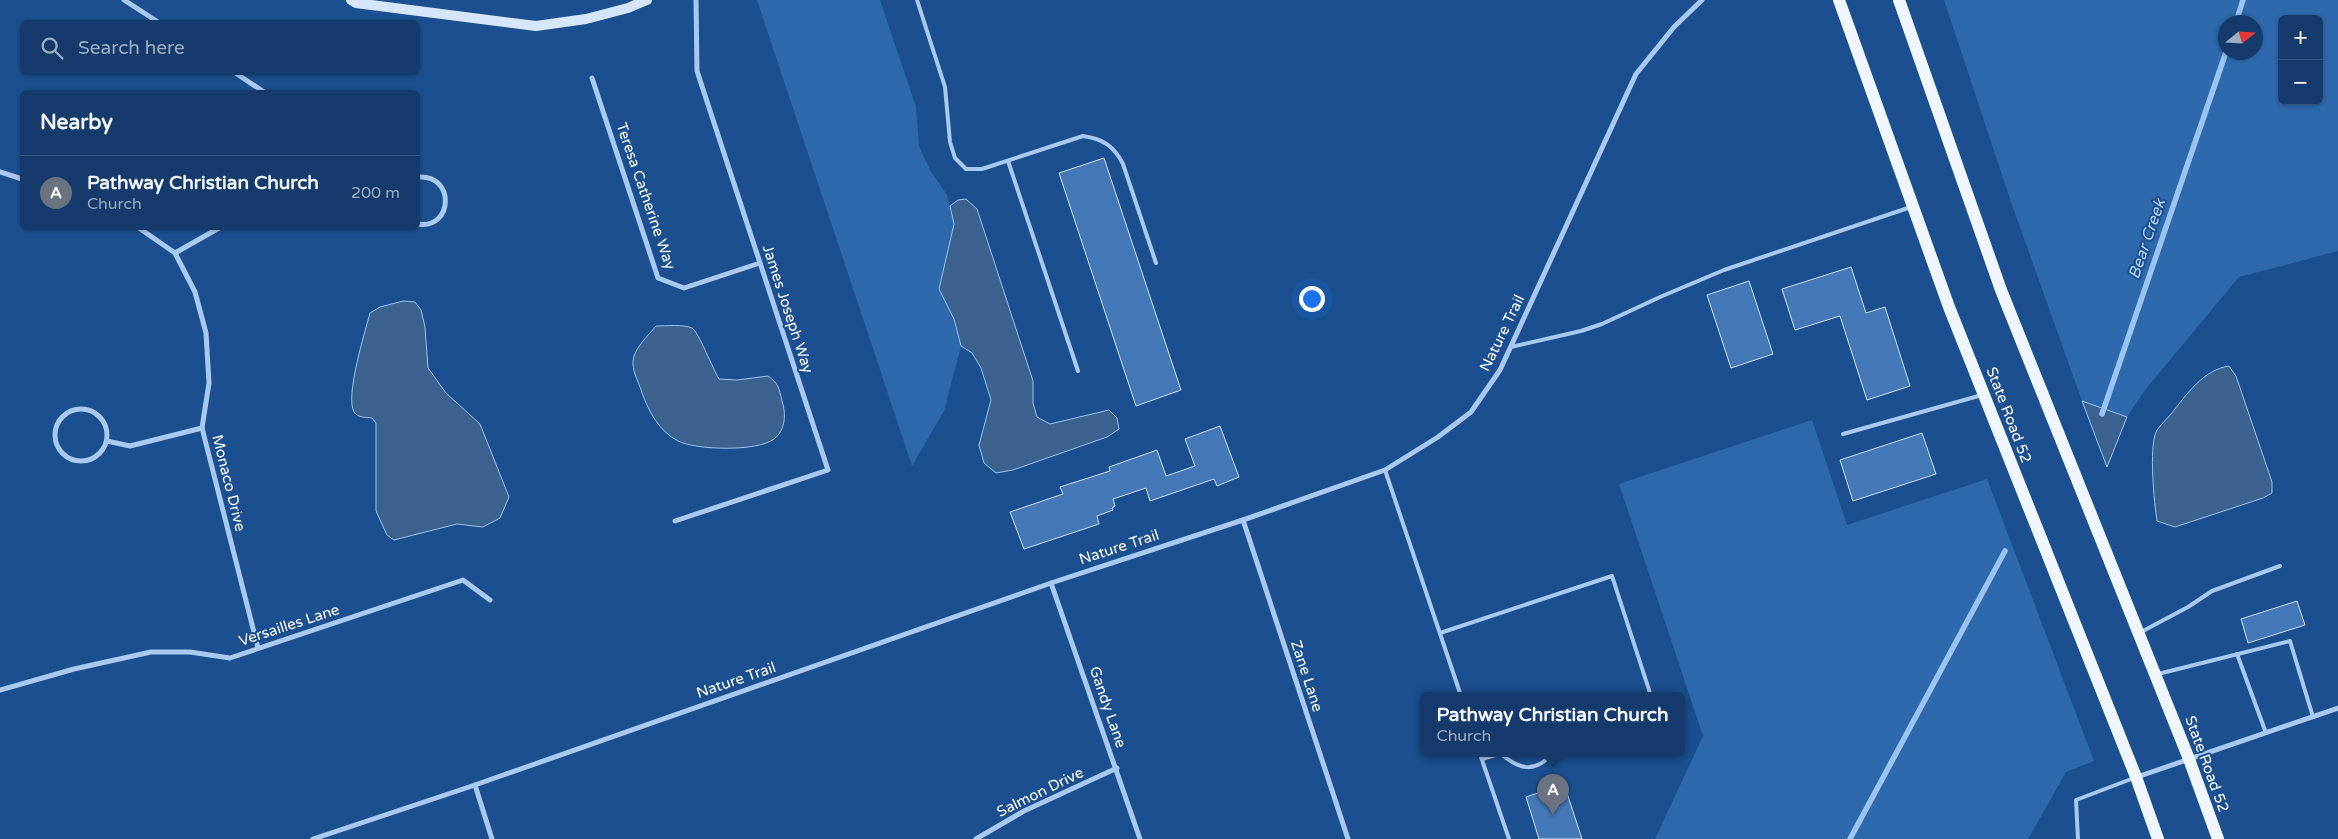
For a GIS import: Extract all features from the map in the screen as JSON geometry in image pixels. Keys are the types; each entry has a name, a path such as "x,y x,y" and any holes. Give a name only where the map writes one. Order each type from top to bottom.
{"main road":[{"name":"State Road 52","path":"1838,0 1984,394 2136,777 2158,839"},
{"name":"State Road 52","path":"1899,0 2001,290 2156,674 2218,839"}],"street":[{"path":"124,0 155,20"},
{"path":"352,0 356,3 536,26 586,19 628,8 647,0"},
{"name":"James Joseph Way","path":"676,521 828,470 697,71 696,0"},
{"name":"Nature Trail","path":"313,839 475,785 1051,583 1243,520 1385,470 1438,437 1471,412 1500,370 1636,74 1674,27 1702,0"},
{"path":"238,75 261,90"},
{"name":"Teresa Catherine Way","path":"592,78 658,278 684,288 760,263"},
{"path":"0,172 20,178"},
{"path":"420,177 432,179 439,184 446,198 442,214 437,220 430,224 420,224"},
{"name":"Monaco Drive","path":"142,230 175,252 195,292 206,333 209,383 202,428 258,648"},
{"path":"175,252 215,230"},
{"path":"84,409 100,416 107,432 107,441 98,455 90,460 74,460 66,457 56,443 56,426 67,412 84,409"},
{"path":"107,441 130,446 202,428"},
{"name":"Zane Lane","path":"1243,520 1348,839"},
{"name":"Versailles Lane","path":"0,690 74,669 152,652 190,652 230,658 463,580 490,600"},
{"name":"Gandy Lane","path":"1051,583 1117,768 1140,839"},
{"path":"2136,777 2338,708"},
{"name":"Salmon Drive","path":"976,839 1024,811 1117,768"},
{"path":"475,785 492,839"}],"lane":[{"path":"917,0 945,87 950,142 955,158 966,169 982,169 1083,136 1096,138 1108,143 1117,151 1123,164 1156,263"},
{"path":"1008,161 1078,372"},
{"path":"1511,347 1581,332 1724,270 1913,206"},
{"path":"1843,434 1984,394"},
{"path":"1385,470 1460,692"},
{"path":"2139,634 2188,607 2212,590 2280,566"},
{"path":"1440,633 1612,576 1650,692"},
{"path":"2156,674 2290,641 2313,717"},
{"path":"2237,654 2266,733"},
{"path":"1489,757 1482,759 1509,839"},
{"path":"1504,757 1515,766 1525,768 1546,762 1550,757"},
{"path":"2078,839 2076,800 2136,777"}],"shaded area":[{"path":"757,0 880,0 916,107 919,146 930,170 947,195 954,224 939,289 954,319 961,346 944,411 912,466"},
{"path":"1944,0 2338,0 2338,251 2239,277 2145,390 2127,417 2082,401 2011,202"},
{"path":"966,199 977,209 1033,381 1033,403 1037,417 1050,424 1109,410 1117,418 1119,429 1107,437 1013,470 996,473 984,463 979,445 991,400 981,368 972,353 961,346 954,319 939,289 954,224 950,206 958,200"},
{"path":"403,301 415,302 421,310 425,327 428,368 446,393 480,424 509,497 500,518 483,527 457,524 394,540 387,535 376,511 376,423 372,418 360,416 354,412 352,392 370,313 380,307"},
{"path":"656,326 692,328 698,336 719,379 737,380 768,376 772,379 779,389 784,411 783,426 778,435 766,443 754,446 712,448 678,441 665,432 648,407 633,368 633,359 638,348"},
{"path":"2229,366 2236,376 2272,482 2272,493 2263,498 2175,527 2157,521 2152,463 2156,432 2196,384 2211,372"},
{"path":"2082,401 2127,417 2107,467"},
{"path":"1812,420 1847,525 1987,479 2094,761 2066,772 2028,839 1655,839 1703,736 1619,484"}],"building":[{"path":"1104,158 1181,390 1136,406 1059,173"},
{"path":"1851,267 1866,313 1885,307 1910,386 1867,400 1840,316 1795,330 1782,289"},
{"path":"1749,281 1773,354 1731,368 1707,295"},
{"path":"1220,426 1239,477 1217,486 1214,479 1150,501 1146,488 1113,499 1115,506 1112,508 1113,510 1097,516 1099,524 1024,549 1010,512 1063,494 1060,487 1110,471 1109,467 1157,450 1166,476 1195,466 1185,439"},
{"path":"1922,433 1936,474 1853,501 1840,460"},
{"path":"2297,601 2305,625 2248,643 2241,619"},
{"path":"1564,784 1582,839 1539,839 1526,797"}],"waterway":[{"name":"Bear Creek","path":"2238,15 2243,0"},
{"name":"Bear Creek","path":"2102,414 2223,60"},
{"path":"1850,839 2005,551"}],"place":[{"name":"Pathway Christian Church","path":"1553,815"}]}
